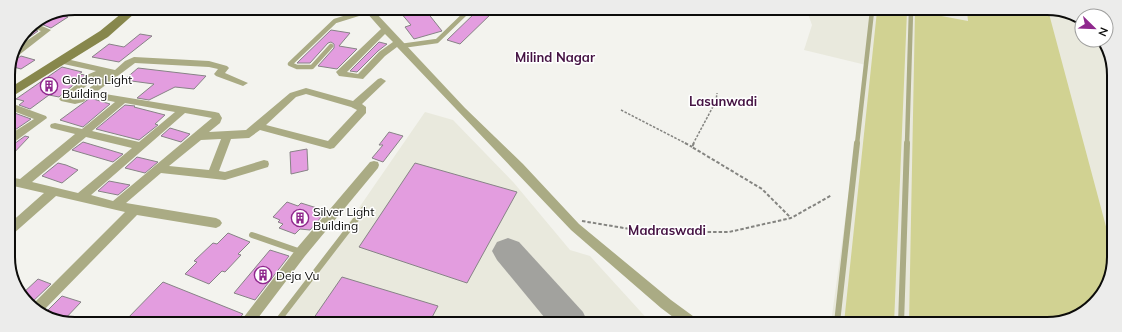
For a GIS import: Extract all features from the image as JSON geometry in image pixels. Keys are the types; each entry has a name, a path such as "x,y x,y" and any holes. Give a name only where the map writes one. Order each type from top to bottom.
{"main road":[{"path":"15,87 93,34 117,15"},
{"path":"15,87 62,61 104,34 127,15"}],"street":[{"path":"372,15 381,32 435,82 575,227 666,304 684,317"},
{"path":"21,49 47,30 39,27"},
{"path":"381,32 341,72 342,74 360,77 394,44"},
{"path":"62,61 115,75 128,63 134,60 209,64 224,68 219,74 242,83"},
{"path":"355,105 381,81"},
{"path":"198,136 245,136 293,95 299,92 306,91 355,105 361,107 362,111 330,145 258,126"},
{"path":"99,96 212,115 217,118 198,136 116,205"},
{"path":"22,184 123,100"},
{"path":"15,108 42,118 15,136"},
{"path":"80,197 183,110"},
{"path":"55,126 140,146"},
{"path":"212,176 227,136"},
{"path":"157,169 212,176 234,174 264,164"},
{"path":"251,317 301,252 374,165"},
{"path":"15,182 135,210 216,223"},
{"path":"15,226 54,191"},
{"path":"40,305 135,210"}],"lane":[{"path":"331,46 312,67 298,67 290,64 335,21 354,15"},
{"path":"394,44 437,41 464,15"},
{"path":"837,317 872,15"},
{"path":"900,317 911,15"},
{"path":"281,317 364,209"},
{"path":"252,235 301,252"}],"path":[{"path":"692,147 716,101 717,93"},
{"path":"621,110 692,147 762,189 791,218"},
{"path":"567,218 648,232 729,232 766,225 791,218 832,194"}],"shaded area":[{"path":"808,15 1047,15 1062,17 1074,22 1074,48 1100,48 1106,64 1107,75 1107,257 1105,272 1095,293 1077,309 1051,317 832,317 866,65 804,50 812,25"},
{"path":"425,112 453,120 514,183 570,250 590,256 646,317 277,317 334,244"}],"green space":[{"path":"877,15 907,15 894,317 845,317"},
{"path":"915,15 936,15 968,21 967,15 1049,15 1107,230 1107,257 1105,272 1099,287 1086,302 1077,309 1058,316 909,317"}],"building":[{"path":"403,15 429,15 442,31 414,39 405,27 411,25"},
{"path":"473,15 490,15 460,44 447,40"},
{"path":"64,16 68,17 51,28 43,25"},
{"path":"36,30 38,31 28,38"},
{"path":"331,30 350,33 339,46 357,49 337,69 318,66 334,48 334,44 331,42 328,43 310,63 297,63"},
{"path":"140,34 152,36 119,62 92,57 109,44 124,47"},
{"path":"379,42 387,44 357,72 350,71"},
{"path":"21,56 35,60 21,69 16,68 18,58"},
{"name":"Golden Light Building","path":"62,67 82,72 79,74 85,75 59,97 49,95 30,109 19,105 24,101 16,99"},
{"path":"138,68 206,76 194,89 175,87 149,100 137,98 154,84 124,80"},
{"path":"90,98 110,104 83,127 60,120"},
{"path":"125,105 135,106 134,107 165,115 155,124 158,125 139,140 96,129"},
{"path":"15,113 31,119 15,130"},
{"path":"170,128 190,134 181,142 161,136"},
{"path":"389,132 403,136 383,162 372,158 383,145 379,145"},
{"path":"25,136 29,137 15,152 15,143"},
{"path":"83,142 123,154 113,162 72,150"},
{"path":"307,149 308,170 291,174 290,152"},
{"path":"137,157 158,162 145,173 125,168"},
{"path":"58,163 78,170 62,183 42,176"},
{"path":"415,163 517,192 467,283 359,247"},
{"path":"109,181 130,185 118,195 98,191"},
{"name":"Silver Light Building","path":"287,202 298,206 301,203 317,208 315,211 322,216 310,230 300,229 295,234 279,228 283,224 278,222 280,220 273,217"},
{"path":"228,233 250,242 238,254 241,255 225,272 222,271 209,284 185,274 197,262 194,261 213,243 217,244"},
{"name":"Deja Vu","path":"270,250 289,256 255,300 234,293"},
{"path":"342,277 438,306 432,317 314,317"},
{"path":"38,279 51,284 34,300 26,291"},
{"path":"163,282 243,314 240,317 129,317"},
{"path":"62,296 81,302 68,316 60,315 48,310"}],"taxiway":[{"path":"508,251 566,317"}],"place":[{"name":"Golden Light Building","path":"49,86"},
{"name":"Silver Light Building","path":"300,218"},
{"name":"Deja Vu","path":"263,275"}],"district":[{"name":"Milind Nagar","path":"555,57"},
{"name":"Lasunwadi","path":"723,101"},
{"name":"Madraswadi","path":"667,230"}]}
